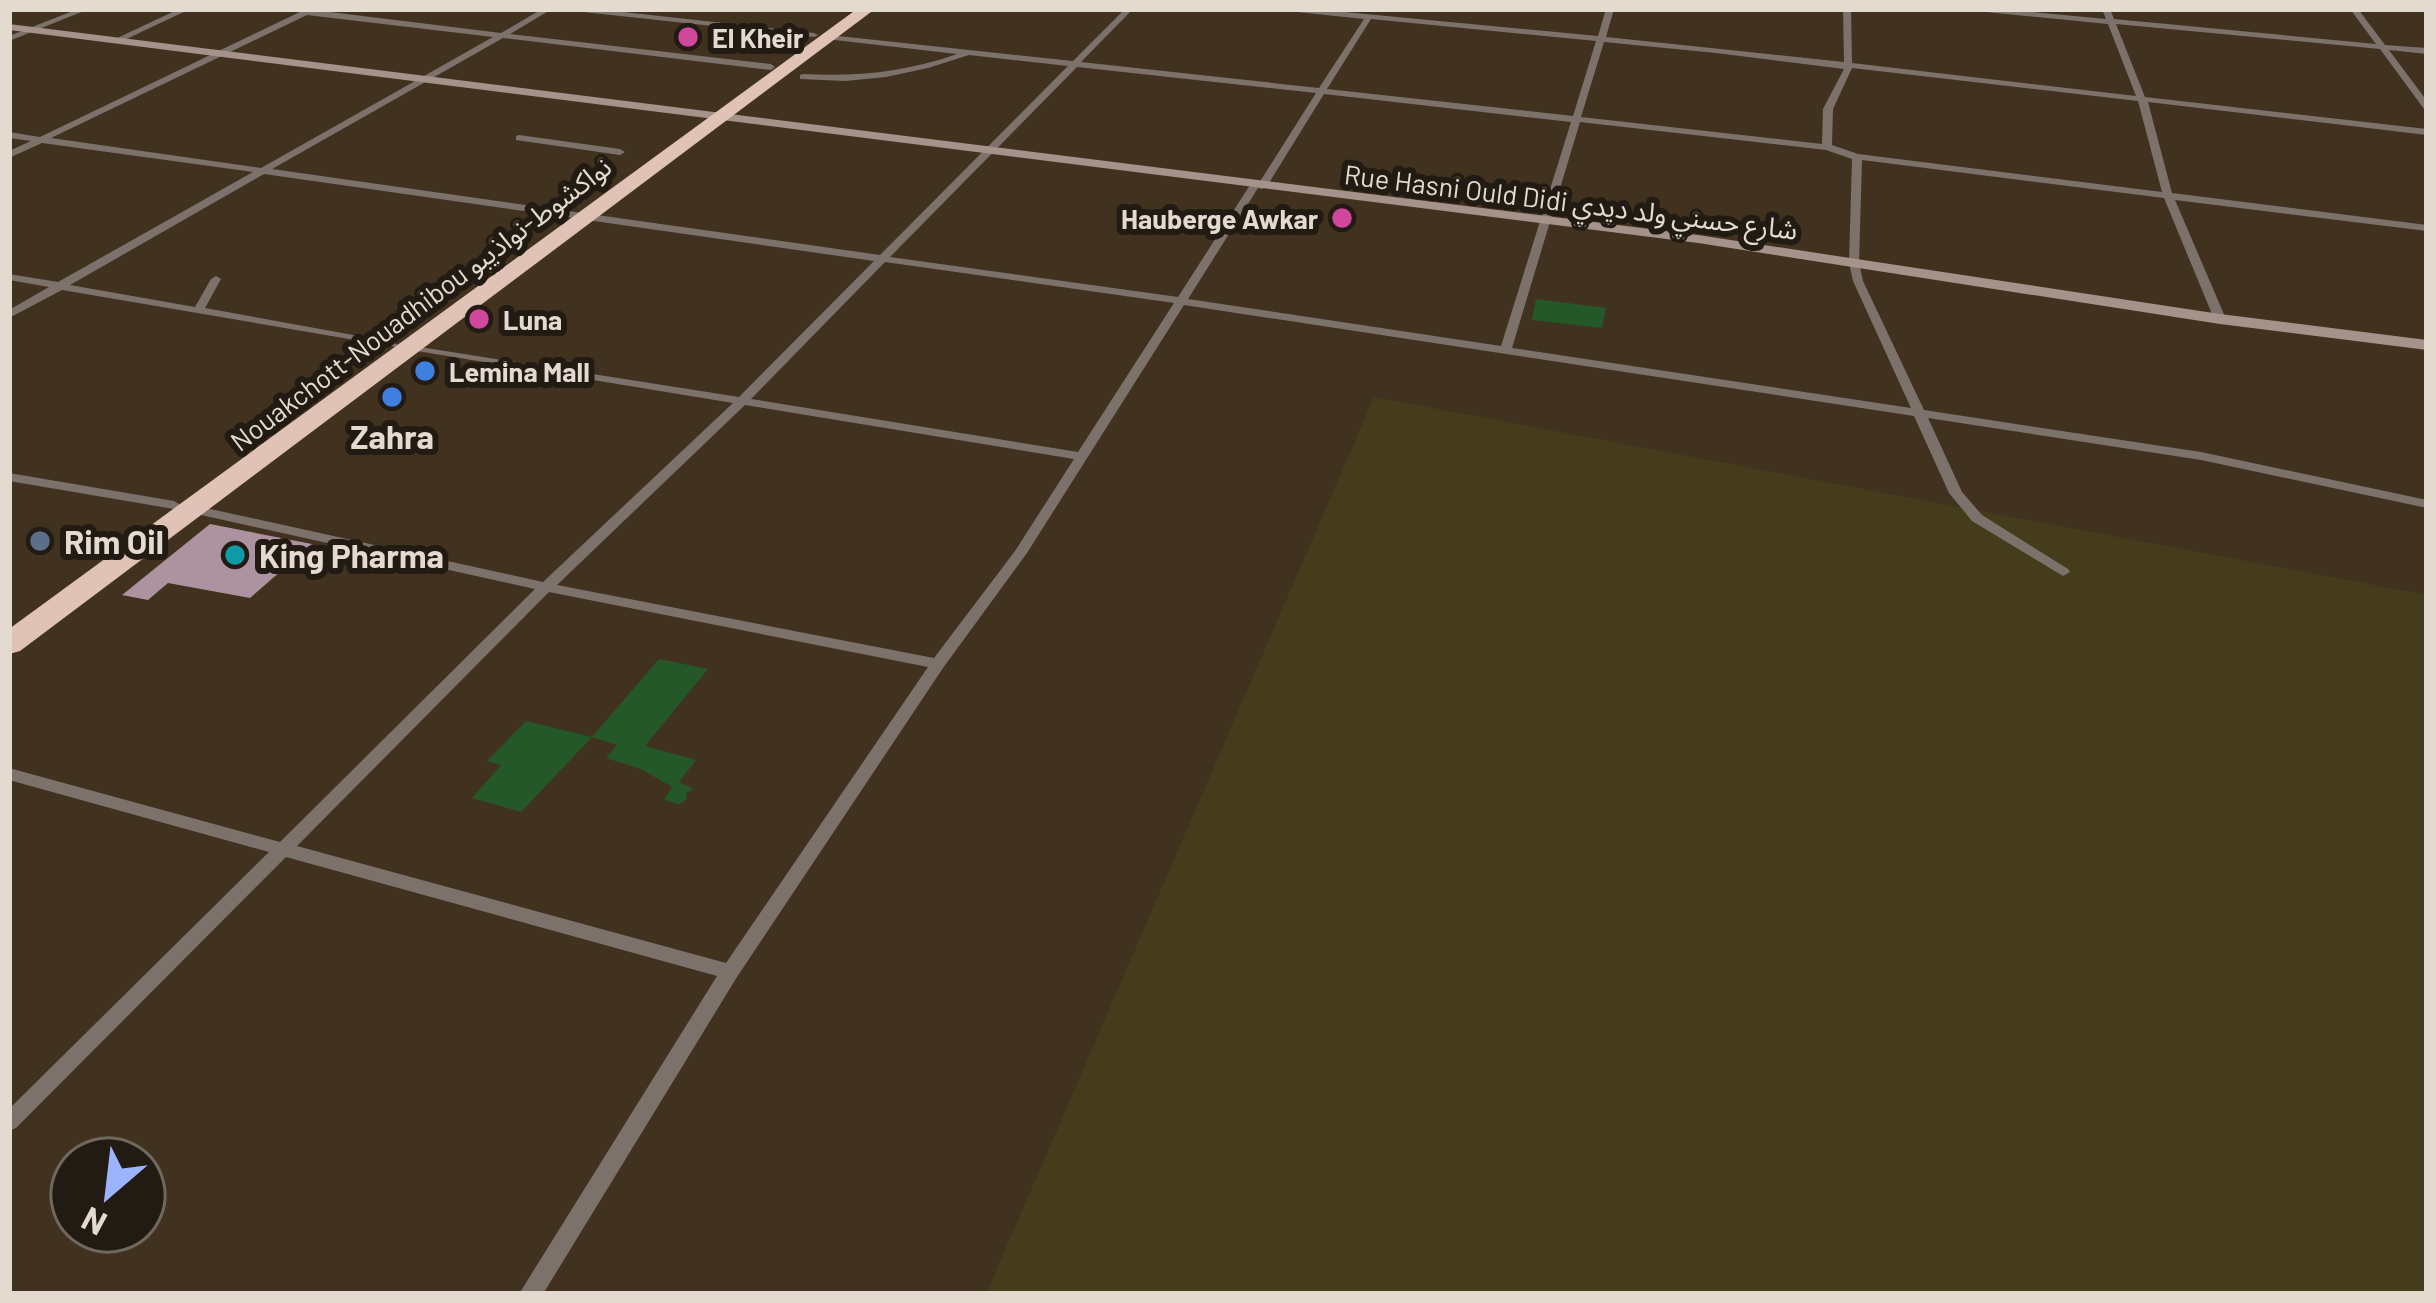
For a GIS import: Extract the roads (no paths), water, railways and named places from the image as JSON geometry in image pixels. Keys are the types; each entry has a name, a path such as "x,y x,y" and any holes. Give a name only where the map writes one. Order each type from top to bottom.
{"highway":[{"name":"Nouakchott-Nouadhibou نواكشوط-نواذيبو","path":"9,644 183,507 822,36 848,9"},
{"name":"Nouakchott-Nouadhibou نواكشوط-نواذيبو","path":"716,115 771,67 867,9"},
{"name":"Nouakchott-Nouadhibou نواكشوط-نواذيبو","path":"9,624 183,507"}],"street":[{"path":"9,39 86,9"},
{"path":"117,40 185,9"},
{"path":"9,315 548,9"},
{"path":"574,9 1827,147 1857,157 2427,228"},
{"path":"675,20 692,9"},
{"path":"9,1122 546,587 742,401 1129,9"},
{"path":"1288,9 2427,132"},
{"path":"1504,352 1610,9"},
{"path":"1827,147 1828,109 1848,69 1847,9"},
{"path":"1976,9 2427,51"},
{"path":"2106,9 2143,102 2168,196 2220,320"},
{"path":"2354,9 2427,107"},
{"path":"9,155 309,11 771,67"},
{"path":"530,1294 730,973 938,664 1020,553 1180,301 1372,15"},
{"name":"Rue Hasni Ould Didi شارع حسني ولد ديدي","path":"9,27 1543,221 2220,320 2427,345"},
{"path":"802,77 855,81 891,77 968,52"},
{"path":"9,136 1180,301 1919,413 2201,456 2427,504"},
{"path":"519,138 620,152"},
{"path":"1857,157 1854,263 1866,301 1956,493 1977,518 2063,572"},
{"path":"9,278 1079,456"},
{"path":"198,311 216,279"},
{"path":"9,477 183,507 546,587 938,664"},
{"path":"9,774 730,973"}],"place":[{"name":"El Kheir","path":"688,37"},
{"name":"Hauberge Awkar","path":"1342,218"},
{"name":"Luna","path":"479,319"},
{"name":"Lemina Mall","path":"425,371"},
{"name":"Zahra","path":"392,397"},
{"name":"Rim Oil","path":"40,541"},
{"name":"King Pharma","path":"235,555"}]}
